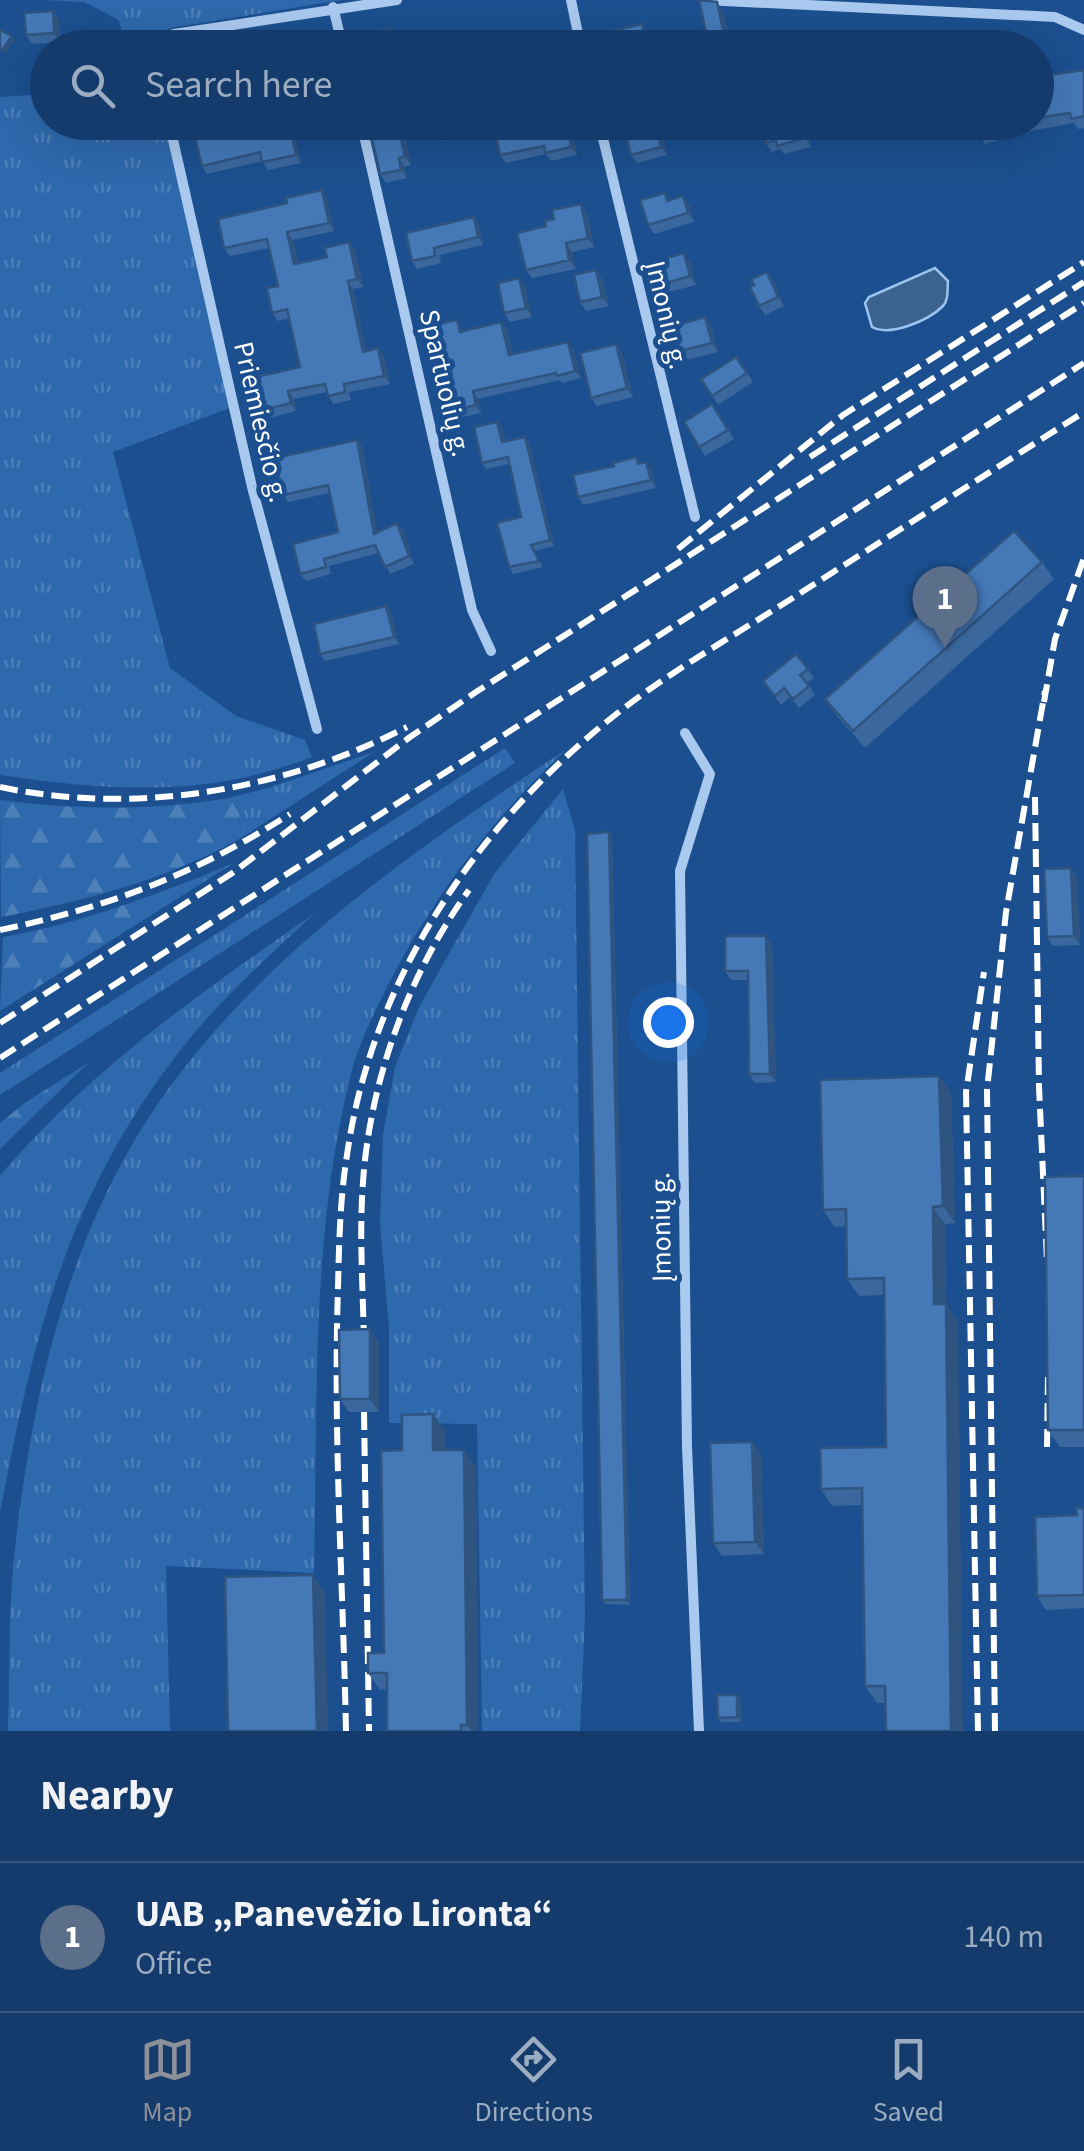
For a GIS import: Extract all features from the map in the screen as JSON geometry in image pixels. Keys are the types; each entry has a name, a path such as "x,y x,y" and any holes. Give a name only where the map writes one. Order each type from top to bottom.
{"street":[{"path":"198,30 398,0"},
{"path":"571,0 577,30"},
{"path":"704,0 1055,17 1084,30"},
{"path":"333,8 338,30"},
{"name":"Priemiesčio g.","path":"173,140 252,487 317,730"},
{"name":"Spartuolių g.","path":"364,140 472,610 491,651"},
{"name":"Įmonių g.","path":"602,140 695,518"},
{"name":"Įmonių g.","path":"685,733 710,774 680,870 687,1447 699,1731"}],"green space":[{"path":"43,0 342,0 167,30 122,30 119,20 84,2"},
{"path":"30,95 30,140 171,140 235,406 113,452 170,668 236,716 305,740 312,757 273,770 196,785 119,787 0,775 0,97"},
{"path":"505,748 515,763 0,1095 0,1073"},
{"path":"567,749 490,829 446,888 389,983 354,1062 338,1135 322,1259 314,1573 166,1566 170,1731 8,1731 13,1572 39,1397 82,1250 125,1157 165,1093 212,1034 264,979 381,879"},
{"path":"374,752 241,838 239,809 229,798"},
{"path":"563,789 575,831 585,1618 580,1731 482,1731 477,1424 389,1423 389,1328 380,1223 383,1135 395,1067 419,1007 494,874"},
{"path":"229,798 239,809 241,838 213,853 124,887 1,917 0,800 114,808"},
{"path":"232,864 0,1011 3,937 91,916"},
{"path":"315,913 248,976 186,1043 112,1153 62,1265 43,1324 0,1513 0,1176 34,1137 109,1067"},
{"path":"88,1063 0,1149 0,1123"}],"shaded area":[{"path":"935,268 948,281 943,306 909,326 889,330 872,327 865,303 869,297"}],"building":[{"path":"699,0 717,2 723,30 706,30"},
{"path":"53,11 54,30 30,30 26,35 24,13"},
{"path":"642,24 644,30 616,30"},
{"path":"0,30 12,36 2,50 0,49"},
{"path":"1084,70 1084,116 1071,119 1070,113 1054,115 1054,74"},
{"path":"196,140 293,140 296,155 262,162 260,152 202,166"},
{"path":"372,140 401,140 405,156 399,158 401,170 380,174"},
{"path":"497,140 570,140 571,147 545,153 544,146 500,155"},
{"path":"627,140 659,140 661,147 631,155"},
{"path":"776,140 798,140 777,146"},
{"path":"322,190 329,223 287,232 294,264 327,257 324,248 349,242 357,279 348,281 363,352 378,348 384,376 344,384 345,392 328,396 325,384 288,391 291,403 263,410 256,377 300,367 287,309 272,313 267,288 278,286 267,239 224,248 218,219 287,203 286,198"},
{"path":"665,193 667,201 683,196 688,213 648,225 640,200"},
{"path":"581,204 588,238 566,243 569,260 526,270 517,233 546,226 545,221 554,219 552,210"},
{"path":"474,217 478,237 434,248 435,256 412,261 406,233"},
{"path":"684,253 690,276 663,284 656,261"},
{"path":"596,270 602,297 580,302 574,275"},
{"path":"767,272 778,297 759,306 750,287 754,285 751,279"},
{"path":"519,278 526,308 504,313 498,283"},
{"path":"705,317 712,343 680,351 678,341 670,343 666,328"},
{"path":"457,320 460,332 501,322 509,355 568,342 575,371 473,391 476,405 449,412 429,326"},
{"path":"616,344 627,388 591,398 580,353"},
{"path":"736,357 747,373 712,396 701,379"},
{"path":"712,404 728,430 699,447 684,422"},
{"path":"497,422 502,442 525,437 550,540 531,545 539,561 509,567 497,523 521,517 508,457 482,463 474,427"},
{"path":"357,440 374,534 397,523 409,556 385,567 375,545 324,559 326,567 300,574 293,544 338,532 328,485 283,495 275,458"},
{"path":"636,457 638,464 646,462 651,480 578,497 573,475"},
{"path":"1014,531 1042,562 853,731 825,699"},
{"path":"386,606 394,637 320,654 314,624"},
{"path":"796,654 808,669 800,675 809,686 793,699 784,688 775,696 763,681"},
{"path":"609,832 627,1600 602,1600 587,834"},
{"path":"1071,868 1074,936 1047,937 1044,869"},
{"path":"725,936 766,936 770,1074 749,1074 748,971 725,971"},
{"path":"939,1076 943,1206 933,1207 934,1304 946,1304 951,1731 886,1731 885,1686 865,1686 862,1488 821,1489 820,1448 886,1447 884,1278 847,1279 846,1209 823,1210 820,1080"},
{"path":"1084,1176 1084,1430 1048,1430 1045,1177"},
{"path":"370,1329 370,1399 340,1399 339,1330"},
{"path":"433,1414 433,1450 464,1450 467,1725 461,1725 461,1731 387,1731 387,1673 368,1673 368,1653 384,1653 381,1451 402,1450 402,1415"},
{"path":"752,1442 755,1542 713,1543 710,1443"},
{"path":"1076,1508 1084,1508 1084,1595 1037,1596 1035,1517 1077,1515"},
{"path":"313,1575 317,1731 228,1731 225,1577"},
{"path":"717,1695 737,1695 737,1717 718,1718"}],"railway":[{"path":"678,549 843,415 1084,262"},
{"path":"810,457 1084,282"},
{"path":"0,1023 234,872 410,737 476,692 1084,303"},
{"path":"0,1058 1084,363"},
{"path":"346,1731 337,1399 341,1205 361,1085 384,1018 413,954 449,893 492,836 539,783 591,735 685,665 1084,412"},
{"path":"1044,702 1055,639 1084,558"},
{"path":"995,1731 987,1090 1006,912 1045,691"},
{"path":"0,787 104,799 209,792 311,767 407,727"},
{"path":"1035,797 1039,1087 1047,1261"},
{"path":"0,930 78,911 151,886 220,854 290,814"},
{"path":"364,1343 362,1202 374,1105 411,992 428,956 469,890"},
{"path":"978,1731 966,1092 984,972"},
{"path":"1047,1447 1048,1376"},
{"path":"364,1412 369,1731"}],"place":[{"name":"UAB „Panevėžio Lironta“","path":"945,648"}]}
